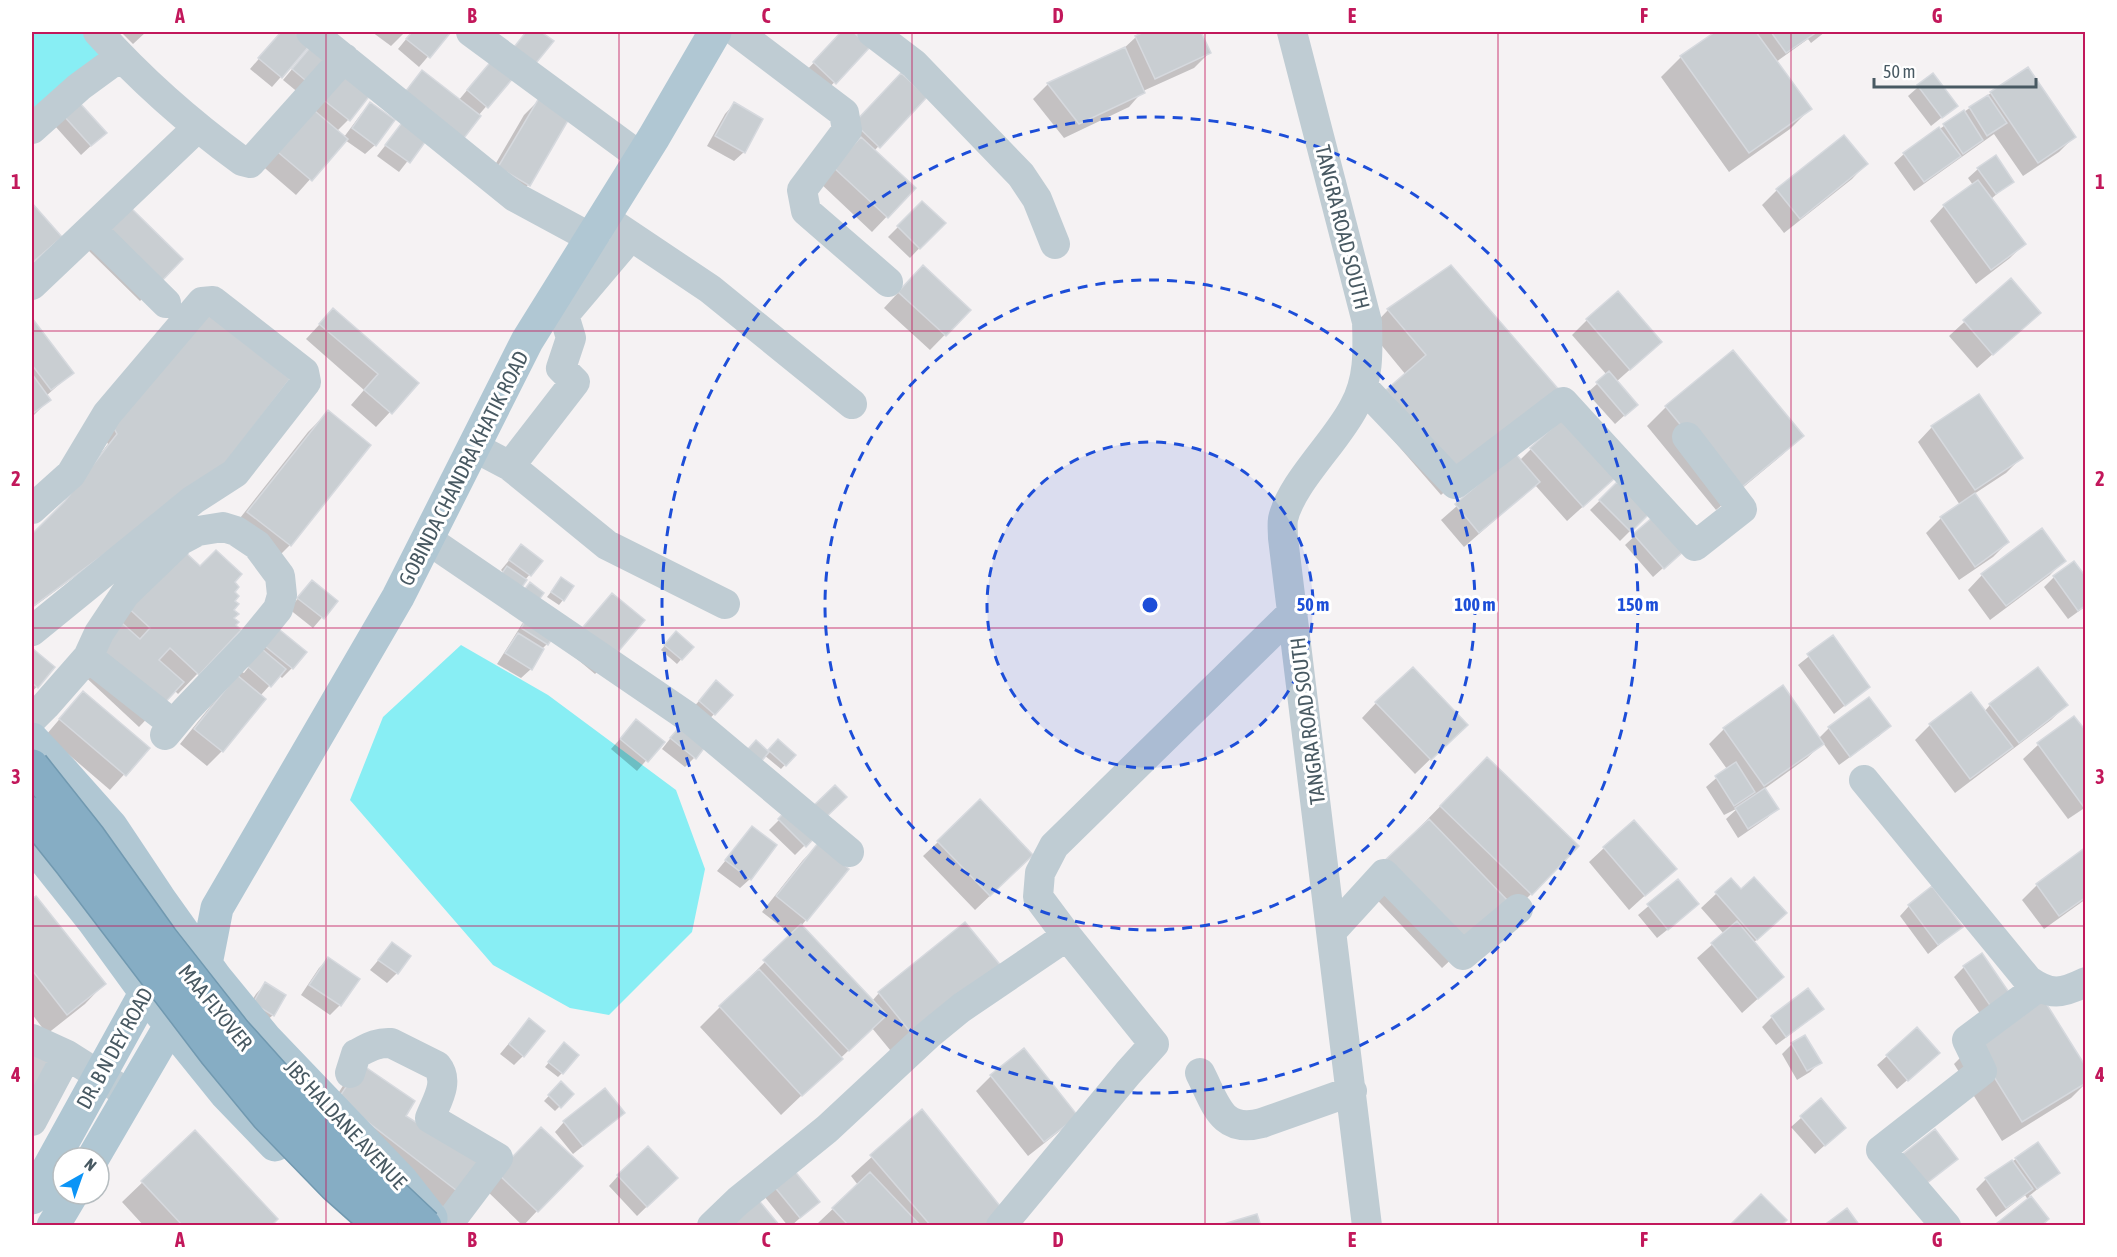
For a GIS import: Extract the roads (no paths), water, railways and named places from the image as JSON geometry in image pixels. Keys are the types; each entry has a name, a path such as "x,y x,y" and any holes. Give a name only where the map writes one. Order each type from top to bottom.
{"highway":[{"name":"MAA FLYOVER","path":"32,766 89,838 160,939 234,1032 312,1119 448,1223"},
{"name":"MAA FLYOVER","path":"32,814 216,1053 268,1116 335,1185 381,1226"}],"main road":[{"name":"GOBINDA CHANDRA KHATIK ROAD","path":"217,908 398,597 527,340 642,158 715,32"},
{"name":"JBS HALDANE AVENUE","path":"32,739 111,826 206,964 266,1038 402,1181 448,1223"},
{"path":"32,844 94,922 145,993 225,1093 301,1173 362,1226"},
{"path":"181,929 217,908"},
{"name":"DR. B N DEY ROAD","path":"100,1146 206,964 217,908"},
{"name":"DR. B N DEY ROAD","path":"32,1198 181,929"},
{"path":"53,1226 65,1206"}],"street":[{"path":"98,32 120,57 197,128 242,161 250,163 344,58"},
{"path":"471,32 642,158"},
{"path":"737,32 844,113 847,130 802,190 806,211 888,282"},
{"path":"872,32 914,64 1021,175 1037,199 1055,244"},
{"name":"TANGRA ROAD SOUTH","path":"1292,32 1367,322 1368,362 1363,387 1354,408 1290,500 1283,520 1283,538 1367,1226"},
{"path":"318,34 344,58 515,197 597,228 631,236 710,289 852,404"},
{"path":"32,129 79,87 120,57"},
{"path":"32,285 197,128"},
{"path":"91,229 166,303"},
{"path":"510,466 575,382 561,368 571,338 564,315 631,236"},
{"path":"32,509 71,474 107,414 202,302 213,301 304,372 306,382 236,473 193,500 32,631"},
{"path":"1363,387 1455,484 1563,402 1695,546 1742,509 1687,437"},
{"path":"474,447 510,466 607,545 725,604"},
{"path":"32,719 88,657 99,633 125,594 181,540 198,531 223,527 245,536 256,545 280,576 282,595 278,609 251,642 169,729 88,657"},
{"path":"427,539 688,717 849,852"},
{"path":"1001,1226 1154,1044 1038,897 1040,873 1054,846 1293,612"},
{"path":"1864,780 2028,980 2052,992 2069,990 2085,982"},
{"path":"1332,931 1384,874 1462,955 1518,909"},
{"path":"712,1226 738,1201 827,1129 928,1035 961,1008 1067,936"},
{"path":"1946,1226 1881,1150 1982,1071 1967,1040 2038,987"},
{"path":"32,1039 67,1055 130,1095"},
{"path":"350,1073 356,1054 385,1042 437,1066 444,1081 430,1118 498,1158 448,1223"},
{"path":"32,1121 67,1055"},
{"path":"1200,1074 1222,1115 1230,1123 1247,1127 1352,1091"}],"water":[{"path":"32,32 82,32 103,56 32,121"},
{"path":"461,645 548,695 676,790 705,869 692,932 609,1015 570,1008 493,965 350,800 383,717"}]}
